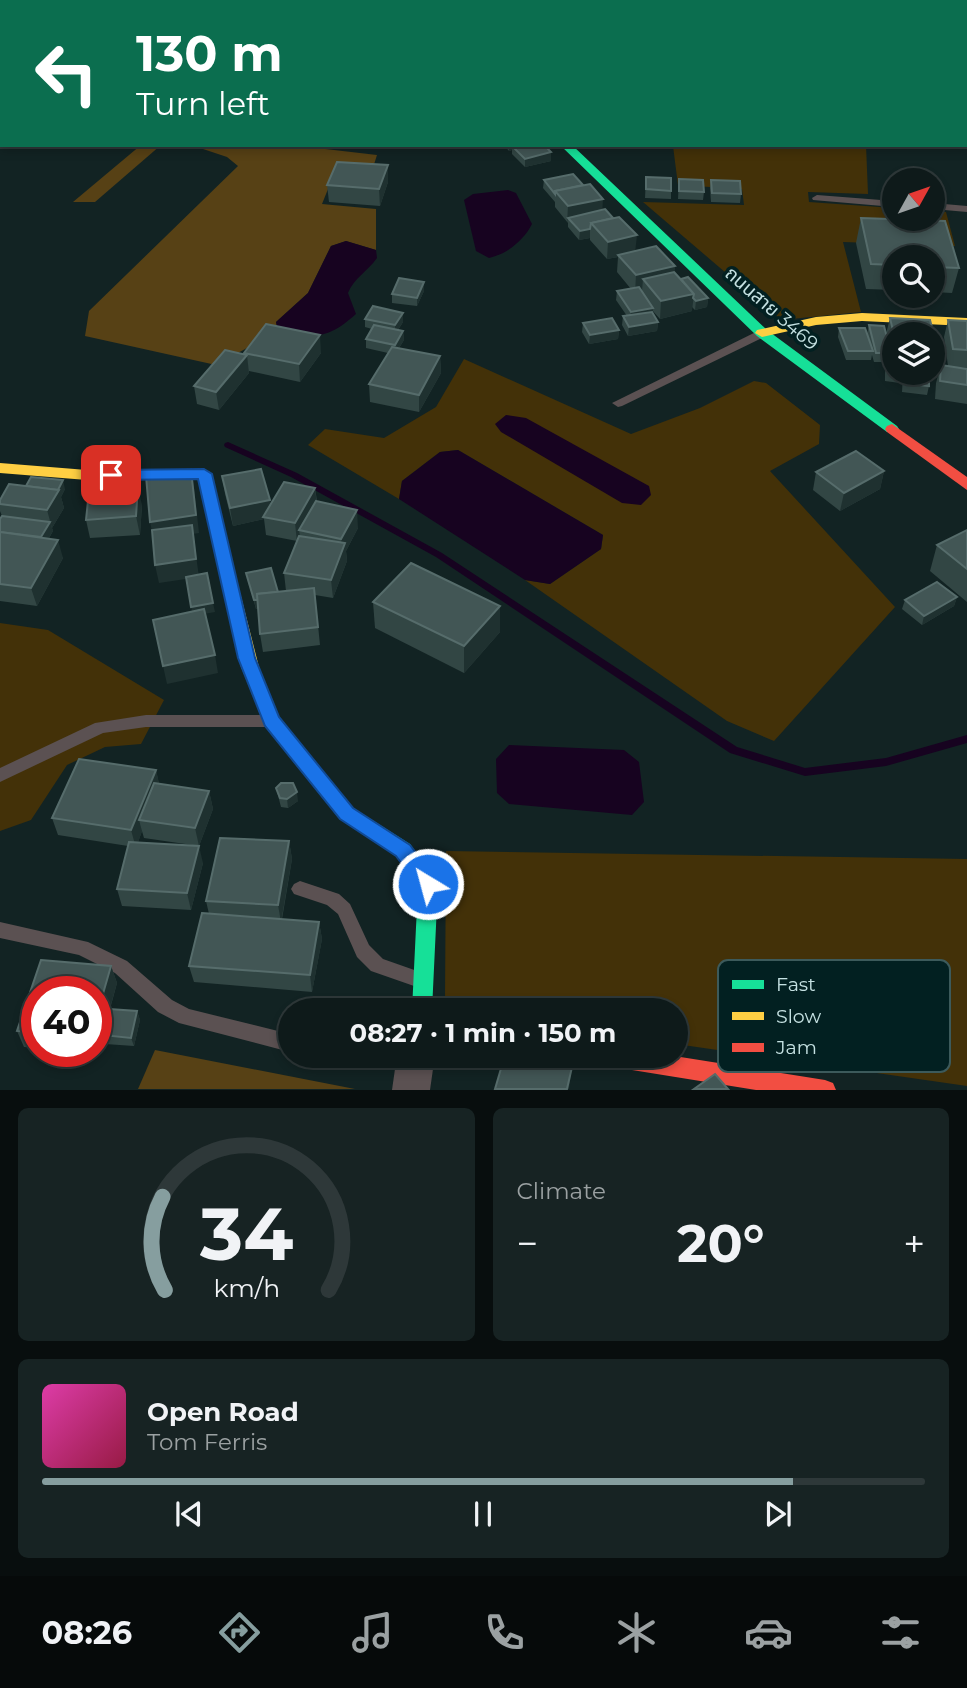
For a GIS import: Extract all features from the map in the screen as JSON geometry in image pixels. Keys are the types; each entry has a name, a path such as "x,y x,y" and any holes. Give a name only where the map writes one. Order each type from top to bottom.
{"street":[{"name":"ถนนสาย 3469","path":"567,147 762,333 967,485"},
{"path":"762,333 816,321 862,317 967,323"},
{"path":"0,468 87,475 204,474 247,658 272,721 346,813 403,850 428,884 423,998"},
{"path":"684,1068 825,1090"}],"lane":[{"path":"817,198 882,203"},
{"path":"945,207 967,209"},
{"path":"618,403 762,333"},
{"path":"0,775 101,727 146,721 272,721"},
{"path":"299,888 333,899 344,909 363,951 377,965 425,982"},
{"path":"0,930 82,948 121,967 165,1006 186,1017 278,1041"}],"shaded area":[{"path":"139,147 159,147 95,202 73,202"},
{"path":"197,147 308,147 377,155 370,177 334,174 322,204 376,209 376,250 346,241 331,246 308,293 276,322 278,331 216,365 85,336 89,311 238,166 227,157"},
{"path":"673,147 866,147 868,194 808,192 809,202 882,207 882,231 945,231 946,212 955,246 843,242 861,312 781,320 643,202 744,205 742,189 678,185"},
{"path":"508,190 516,193 532,224 514,246 489,258 476,251 464,200 473,194"},
{"path":"346,241 376,250 377,258 348,293 356,314 337,329 320,335 278,331 276,322 308,293 331,246"},
{"path":"464,359 631,434 700,408 754,381 766,383 820,425 819,444 770,471 895,607 774,741 727,721 525,580 550,584 601,549 603,535 458,450 440,452 402,481 399,499 308,445 325,429 384,438 436,407"},
{"path":"506,415 526,418 649,486 651,495 641,505 622,503 501,432 495,424"},
{"path":"458,450 603,535 601,549 550,584 525,580 399,499 402,481 440,452"},
{"path":"0,623 48,630 164,700 141,744 105,747 67,765 31,820 0,831"},
{"path":"509,745 624,750 639,762 644,802 632,815 509,804 497,793 496,759"},
{"path":"446,851 967,859 967,1086 870,1072 950,1072 950,960 718,960 718,1050 688,1046 688,998 445,998"},
{"path":"155,1050 355,1089 138,1089"}],"building":[{"path":"513,147 546,147 551,152 525,159"},
{"path":"337,162 388,165 379,189 327,185"},
{"path":"573,174 583,185 555,191 555,194 544,180"},
{"path":"646,177 671,178 671,191 646,189"},
{"path":"679,179 703,180 704,192 679,191"},
{"path":"711,180 740,181 741,194 712,193"},
{"path":"590,184 603,199 568,206 555,191"},
{"path":"605,209 613,218 591,223 590,229 580,231 568,218"},
{"path":"619,217 637,235 608,242 591,223"},
{"path":"861,218 882,219 882,231 945,231 945,221 959,268 945,267 945,245 882,245 882,264 871,264"},
{"path":"656,246 675,266 636,275 618,255"},
{"path":"674,272 694,294 661,301 643,279"},
{"path":"688,277 708,298 696,301 693,298 694,294 681,279"},
{"path":"399,278 424,282 417,298 392,294"},
{"path":"639,287 653,308 631,312 617,291"},
{"path":"373,306 403,313 395,325 365,319"},
{"path":"652,312 658,322 629,327 623,316"},
{"path":"612,318 619,330 590,335 583,323"},
{"path":"890,318 931,322 891,322"},
{"path":"948,320 967,321 967,350 953,349"},
{"path":"266,324 320,335 299,364 244,353"},
{"path":"374,325 403,331 395,345 366,339"},
{"path":"869,325 882,326 882,353 876,353"},
{"path":"839,328 865,328 873,351 848,351"},
{"path":"392,347 440,356 419,395 369,384"},
{"path":"225,350 247,355 216,392 194,386"},
{"path":"945,366 967,369 967,385 945,382"},
{"path":"856,451 884,471 844,493 816,472"},
{"path":"261,469 270,500 230,508 222,476"},
{"path":"191,470 196,515 150,522 146,476"},
{"path":"31,477 63,480 58,490 26,486"},
{"path":"284,482 315,488 295,523 263,517"},
{"path":"9,484 59,490 47,510 0,504"},
{"path":"138,487 136,516 86,520 89,491"},
{"path":"316,501 357,510 341,539 299,530"},
{"path":"2,516 50,522 41,537 0,532"},
{"path":"192,525 196,559 155,565 152,530"},
{"path":"967,530 967,569 937,545"},
{"path":"0,532 58,540 31,588 0,584"},
{"path":"299,536 345,543 331,580 284,573"},
{"path":"411,563 500,606 464,646 373,602"},
{"path":"271,568 278,592 257,594 258,600 254,600 246,573"},
{"path":"207,573 213,603 191,607 186,577"},
{"path":"937,582 957,597 924,616 905,600"},
{"path":"314,588 318,627 260,634 257,594"},
{"path":"204,609 215,655 163,666 153,620"},
{"path":"79,759 156,770 131,830 52,818"},
{"path":"154,783 209,791 195,828 139,820"},
{"path":"281,783 293,783 297,792 287,799 280,798 276,788"},
{"path":"220,838 289,841 278,905 206,901"},
{"path":"129,842 199,846 187,893 117,889"},
{"path":"202,913 319,922 310,975 189,966"},
{"path":"41,960 111,966 108,976 36,976"},
{"path":"112,1009 137,1011 131,1038 112,1036"},
{"path":"501,1068 572,1068 567,1089 495,1089"},
{"path":"715,1074 728,1089 694,1089"}],"waterway":[{"path":"228,445 294,475 439,555 734,750 805,772 886,762 967,739"}],"traffic: fast":[{"path":"567,147 762,333 892,429"},
{"path":"250,667 272,721 346,813 403,850 428,884 423,998"}],"traffic: slow":[{"path":"762,333 816,321 862,317 967,322"},
{"path":"0,468 87,475 204,474 250,667"}],"traffic: jam":[{"path":"892,429 967,485"},
{"path":"684,1068 825,1090"}],"route":[{"path":"111,475 204,474 247,658 272,721 346,813 403,850 428,884"}]}
